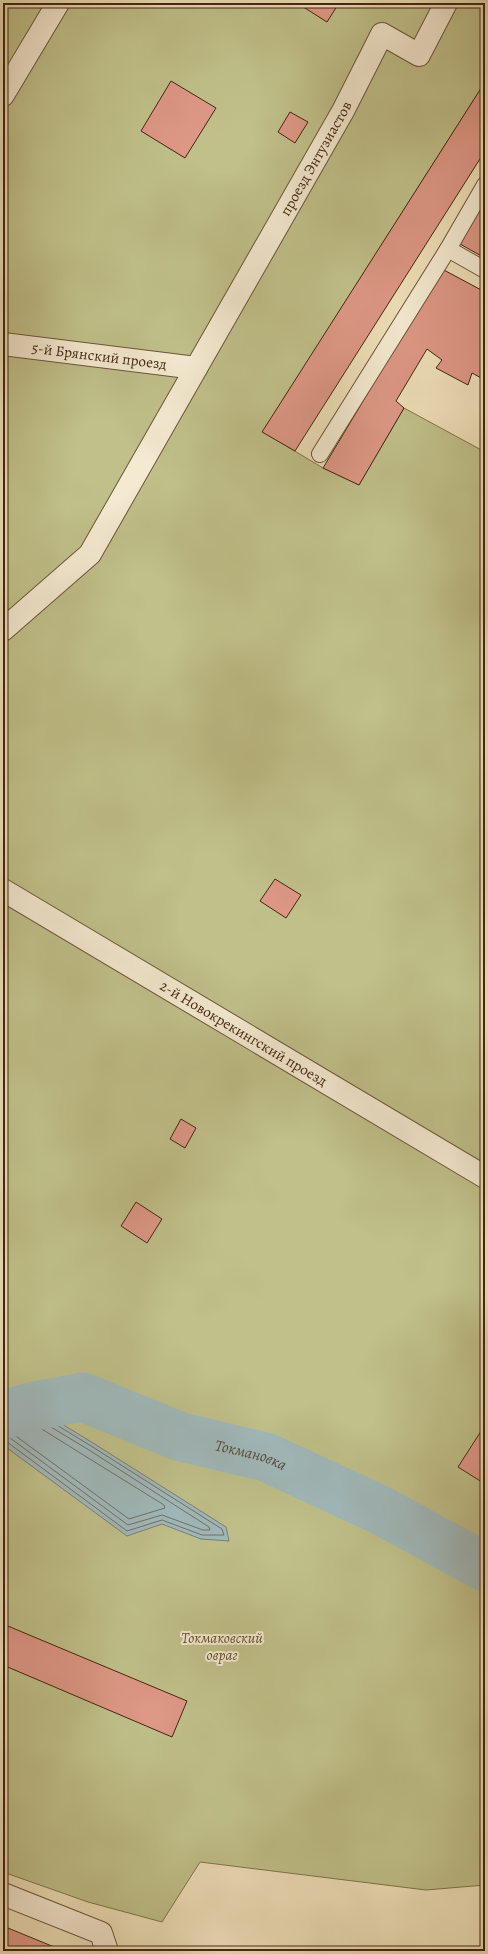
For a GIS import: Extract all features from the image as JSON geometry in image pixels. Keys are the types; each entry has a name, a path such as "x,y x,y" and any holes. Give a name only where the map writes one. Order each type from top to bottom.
{"street":[{"path":"3,95 58,3"},
{"name":"проезд Энтузиастов","path":"196,368 343,111 382,34 419,55 446,3"},
{"name":"5-й Брянский проезд","path":"3,344 196,368"},
{"path":"3,630 90,554 196,368"},
{"name":"2-й Новокрекингский проезд","path":"3,890 485,1177"},
{"path":"3,1894 101,1933 107,1951"}],"lane":[{"path":"320,454 448,249 485,186"},
{"path":"448,249 485,270"}],"green space":[{"name":"Токмаковский овраг","path":"3,3 485,3 485,82 263,432 323,468 359,485 404,408 485,452 485,1885 426,1890 200,1862 162,1922 88,1902 3,1872"}],"water":[{"path":"3,1388 226,1527 229,1541 201,1539 162,1524 127,1536 3,1445"}],"building":[{"path":"297,3 339,3 327,22"},
{"path":"171,81 216,108 185,158 141,131"},
{"path":"485,82 485,151 295,451 262,432"},
{"path":"290,112 308,122 295,143 278,132"},
{"path":"485,201 485,258 460,244"},
{"path":"442,269 485,292 485,380 472,373 468,385 436,368 442,360 427,349 396,401 404,408 359,485 323,468"},
{"path":"275,879 301,895 286,918 260,901"},
{"path":"181,1119 196,1128 185,1148 170,1139"},
{"path":"136,1202 162,1219 147,1243 121,1226"},
{"path":"485,1425 485,1484 458,1467"},
{"path":"3,1624 187,1701 172,1737 3,1665"},
{"path":"3,1926 64,1951 3,1951"},
{"path":"439,1947 448,1951 438,1951"}],"waterway":[{"name":"Токмановка","path":"3,1415 34,1406 83,1397 181,1437 266,1457 382,1511 485,1567"}]}
